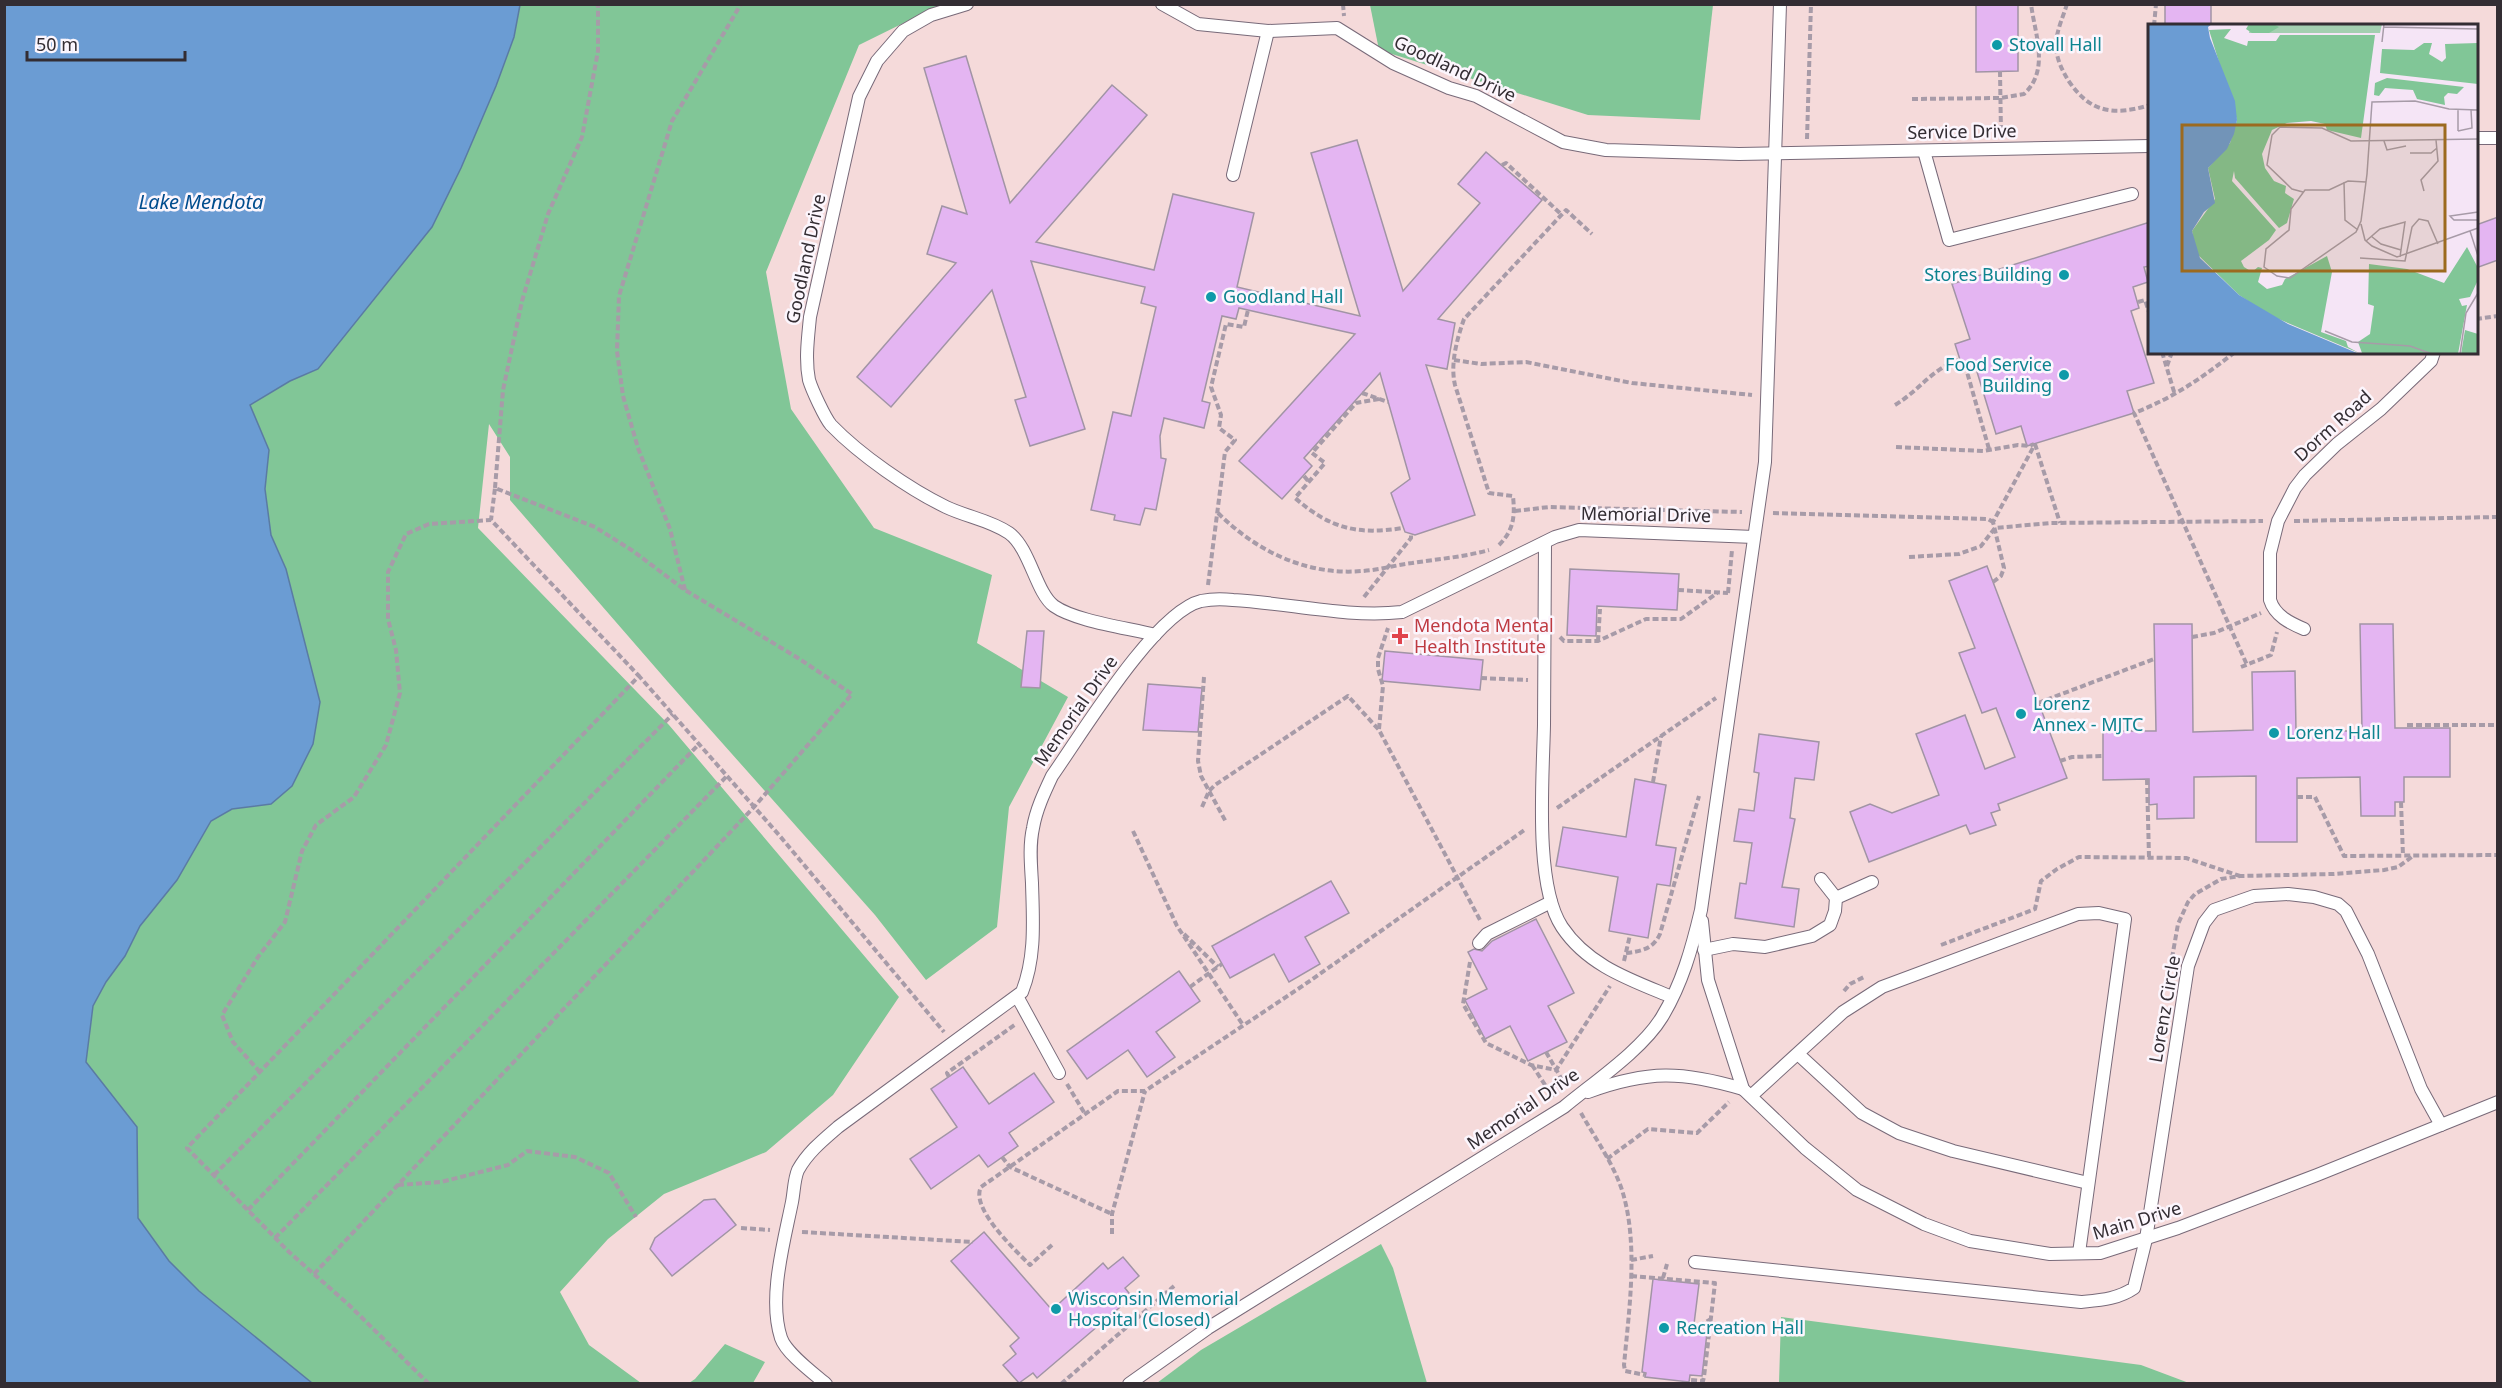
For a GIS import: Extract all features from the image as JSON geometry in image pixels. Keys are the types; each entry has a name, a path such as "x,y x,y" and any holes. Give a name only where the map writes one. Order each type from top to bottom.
{"lane":[{"name":"Goodland Drive","path":"967,4 931,15 903,32 877,61 860,97 810,317 807,353 810,382 830,424 877,464 928,498 960,513 995,524 1012,536 1023,551 1053,606 1075,616 1155,635"},
{"name":"Goodland Drive","path":"1161,4 1198,24 1268,31 1337,28 1393,63 1449,88 1476,96 1563,142 1606,150 1774,153"},
{"name":"Memorial Drive","path":"1129,1383 1208,1328 1561,1110 1617,1065 1646,1037 1661,1019 1681,980 1701,910 1765,462 1780,4"},
{"path":"1233,175 1268,31"},
{"path":"2478,138 2498,138"},
{"name":"Service Drive","path":"1774,153 2148,146"},
{"path":"1924,151 1948,240 2132,194"},
{"name":"Dorm Road","path":"2272,606 2269,582 2270,553 2278,521 2304,475 2337,444 2381,409 2431,361 2433,354"},
{"name":"Memorial Drive","path":"1017,998 1026,984 1032,952 1032,829 1042,796 1058,767 1142,648 1172,618 1200,601 1232,600 1359,613 1402,612 1555,537 1579,530 1754,537"},
{"path":"1545,543 1543,817 1546,880 1551,902 1562,927 1581,949 1602,967 1672,997"},
{"path":"2272,606 2281,617 2304,629"},
{"path":"1704,950 1733,944 1765,947 1812,936 1830,925 1835,911 1836,898 1821,879"},
{"path":"1836,898 1872,882"},
{"name":"Lorenz Circle","path":"1695,1262 2081,1302 2106,1300 2124,1295 2134,1288 2146,1239 2188,966 2204,923 2214,910 2254,896 2288,894 2314,897 2338,904 2346,911 2368,954 2421,1089 2441,1125"},
{"path":"1483,939 1551,902"},
{"name":"Main Drive","path":"1701,910 1708,980 1747,1092"},
{"path":"1747,1092 1798,1054 1843,1012 1882,987 2078,914 2099,913 2125,919 2079,1254"},
{"path":"825,1383 786,1347 781,1338 777,1300 784,1231 797,1172 812,1149 838,1127 1017,998 1059,1072"},
{"path":"1798,1054 1862,1113 1899,1133 1953,1151 2088,1183"},
{"name":"Main Drive","path":"1576,1098 1619,1081 1651,1076 1681,1075 1705,1078 1747,1092 1805,1148 1857,1190 1886,1206 1970,1241 2050,1254 2100,1254 2146,1239 2317,1175 2498,1102"}],"path":[{"path":"491,520 503,390 522,301 548,214 582,137 598,51 598,4"},
{"path":"685,590 670,529 638,448 623,396 617,351 619,296 672,121 741,4"},
{"path":"1807,153 1811,4"},
{"path":"1912,99 2000,98 2024,94 2037,77 2039,53 2031,4"},
{"path":"2067,4 2056,45 2062,70 2078,95 2089,105 2100,109 2128,110 2148,105"},
{"path":"2154,24 2156,4"},
{"path":"2000,71 2001,150"},
{"path":"1502,165 1506,163 1562,215"},
{"path":"1218,513 1243,536 1269,552 1293,562 1334,571 1363,571 1497,547 1512,527 1515,511 1513,496 1489,493 1455,385 1452,374 1464,320 1566,210 1592,234"},
{"path":"2138,302 2145,300 2148,309"},
{"path":"1205,601 1225,452 1234,440 1219,428 1221,415 1211,387 1226,324 1244,327 1248,310"},
{"path":"2478,319 2498,316"},
{"path":"2163,354 2175,395"},
{"path":"2167,368 2171,354"},
{"path":"2232,354 2205,376 2175,395 2134,413 2247,665"},
{"path":"1895,405 1908,397 1933,373 1960,359"},
{"path":"1454,360 1481,364 1526,362 1632,383 1768,396"},
{"path":"1965,365 1989,450"},
{"path":"1362,393 1388,402"},
{"path":"1379,399 1356,404 1312,453 1325,463 1295,498 1321,519 1335,525 1374,531 1403,528"},
{"path":"1896,447 1989,450 2035,444"},
{"path":"2035,444 2060,523"},
{"path":"1993,582 2001,576 2004,568 1993,522 2035,444"},
{"path":"1304,476 1309,482"},
{"path":"314,1274 754,807 852,694 798,658 685,590 633,551 595,527 495,488"},
{"path":"1909,557 1959,554 1981,546 1995,528 2060,523 2498,517"},
{"path":"491,520 673,714 954,1043"},
{"path":"260,1072 233,1041 222,1015 258,957 285,922 302,852 316,825 354,797 386,745 400,693 396,650 388,619 388,572 406,534 429,524 491,520"},
{"path":"1359,613 1363,598 1411,538 1411,534"},
{"path":"1678,590 1728,594 1734,536"},
{"path":"1545,622 1564,641 1598,641 1646,619 1681,619 1717,593"},
{"path":"2192,637 2214,633 2253,618 2272,606"},
{"path":"1598,641 1600,609"},
{"path":"1379,730 1383,686 1378,669 1378,658 1383,638 1395,613"},
{"path":"2241,667 2271,655 2281,617"},
{"path":"2038,703 2154,659"},
{"path":"429,1383 275,1238 187,1148 639,676"},
{"path":"1204,677 1198,761 1201,776 1226,822"},
{"path":"1481,678 1544,680"},
{"path":"1202,807 1209,791 1348,696 1379,730 1458,877 1483,939"},
{"path":"1715,708 1717,697"},
{"path":"1052,1245 1030,1265 990,1222 977,1193 981,1186 1118,1091 1145,1091 1304,985 1717,697 1732,697"},
{"path":"214,1175 673,714"},
{"path":"2407,724 2498,725"},
{"path":"1653,782 1661,736"},
{"path":"248,1210 699,744"},
{"path":"2060,761 2072,757 2103,756"},
{"path":"275,1238 727,776"},
{"path":"2147,779 2149,857"},
{"path":"1626,953 1649,948 1655,944 1660,934 1701,790"},
{"path":"2297,797 2315,797 2344,856 2498,855"},
{"path":"2401,802 2403,856"},
{"path":"1133,831 1177,926 1243,1025"},
{"path":"2171,964 2181,913 2196,894 2221,879 2240,876 2334,874 2384,870 2398,867 2413,856"},
{"path":"1158,905 1165,901"},
{"path":"1177,926 1220,965 1190,987"},
{"path":"1556,1070 1618,974 1630,935"},
{"path":"1470,962 1463,1004 1486,1042 1531,1065 1556,1070"},
{"path":"949,1077 946,1073 1027,1016"},
{"path":"1546,1052 1576,1098 1622,1190 1631,1260 1625,1371 1646,1375"},
{"path":"1531,1065 1561,1110"},
{"path":"1059,1072 1085,1114"},
{"path":"1112,1234 1112,1214 1145,1091"},
{"path":"397,1185 441,1182 508,1165 527,1151 537,1152 575,1157 609,1173 636,1216"},
{"path":"1002,1157 1010,1167 1112,1214"},
{"path":"741,1228 973,1242"},
{"path":"1631,1260 1653,1256"},
{"path":"1663,1278 1667,1264"},
{"path":"1631,1276 1715,1283 1703,1381 1690,1380"},
{"path":"1061,1383 1174,1286"},
{"path":"1699,1326 1711,1319"}],"shaded area":[{"name":"Mendota Mental Health Institute","path":"520,5 2497,5 2497,1383 312,1383"}],"green space":[{"path":"520,5 940,5 859,45 766,272 791,409 874,528 992,575 977,643 1068,697 1009,807 997,927 926,980 875,915 510,500 510,457 489,424 478,528 669,725 899,997 833,1095 766,1152 664,1194 608,1239 560,1292 589,1345 641,1383 312,1383 199,1291 169,1261 138,1218 137,1127 86,1062 93,1006 106,982 125,956 140,926 177,880 211,821 232,809 271,804 286,569 271,535 265,489 269,450 250,405 290,381 318,369 432,227 514,37"},
{"path":"1370,5 1713,5 1700,120 1588,115 1379,50"},
{"path":"1381,1244 1393,1268 1427,1383 1157,1383 1201,1350"},
{"path":"1781,1317 2141,1365 2189,1383 1779,1383"},
{"path":"725,1344 765,1362 753,1383 689,1383 695,1379"}],"water":[{"name":"Lake Mendota","path":"5,4 520,5 514,37 496,86 461,168 432,227 318,369 290,381 250,405 269,450 265,489 271,535 286,569 320,702 313,744 292,786 271,804 232,809 211,821 177,880 140,926 125,956 106,982 93,1006 86,1062 137,1127 138,1218 169,1261 199,1291 312,1383 5,1383"}],"building":[{"name":"Stovall Hall","path":"1976,4 2018,4 2018,71 1976,72"},
{"path":"2165,4 2211,4 2211,24 2165,24"},
{"name":"Goodland Hall","path":"966,56 1010,203 1112,85 1147,115 1036,242 1154,270 1173,194 1254,213 1237,287 1360,316 1311,153 1357,140 1403,291 1480,203 1458,184 1486,152 1542,200 1438,319 1455,323 1447,369 1426,365 1475,515 1415,535 1405,532 1391,493 1410,479 1380,373 1304,458 1312,466 1282,499 1239,461 1355,334 1239,308 1236,319 1222,316 1202,401 1210,403 1204,428 1164,418 1160,436 1161,458 1166,459 1156,510 1145,508 1140,525 1114,520 1115,515 1091,510 1113,412 1131,416 1156,307 1141,303 1145,287 1031,261 1085,429 1030,446 1015,400 1026,397 992,290 891,407 857,377 956,263 927,254 942,206 967,214 924,68"},
{"path":"2498,217 2498,260 2478,267 2478,224"},
{"name":"Food Service Building","path":"2148,223 2148,266 2144,267 2148,282 2133,287 2139,308 2131,311 2154,383 2127,391 2134,413 2027,446 2021,426 1996,434 1974,362 1962,366 1955,344 1970,339 1952,284"},
{"name":"Lorenz Annex - MJTC","path":"1987,566 2067,778 1998,804 2000,810 1991,813 1996,825 1970,834 1966,825 1869,862 1850,812 1870,804 1892,813 1939,795 1916,734 1965,715 1985,769 2015,757 1996,708 1982,713 1959,653 1975,648 1949,581"},
{"path":"1570,569 1679,574 1677,610 1597,606 1596,636 1567,635"},
{"name":"Lorenz Hall","path":"2154,624 2192,624 2193,732 2253,730 2252,672 2295,671 2296,731 2362,731 2360,624 2393,624 2395,728 2450,728 2450,777 2404,777 2404,802 2395,802 2395,816 2361,816 2360,777 2297,778 2297,842 2256,842 2256,776 2194,777 2194,818 2157,819 2157,804 2149,805 2149,779 2103,780 2103,731 2156,731"},
{"path":"1027,631 1044,631 1040,688 1021,687"},
{"path":"1385,651 1483,660 1480,690 1382,681"},
{"path":"1148,684 1202,688 1198,732 1143,730"},
{"path":"1759,734 1819,742 1814,780 1795,778 1790,818 1795,819 1782,887 1799,889 1794,927 1735,918 1740,883 1746,884 1752,843 1734,841 1739,809 1754,811 1759,773 1754,772"},
{"path":"1635,779 1666,785 1656,845 1676,848 1670,886 1657,884 1648,938 1609,931 1618,877 1556,866 1563,827 1626,837"},
{"path":"1331,881 1349,913 1305,937 1320,964 1289,982 1274,954 1230,978 1212,946"},
{"path":"1536,919 1574,993 1548,1006 1567,1042 1528,1061 1510,1026 1485,1039 1465,1000 1487,989 1468,952 1474,949 1482,951 1492,941"},
{"path":"1179,971 1200,1001 1156,1032 1175,1057 1147,1077 1128,1050 1087,1079 1067,1051"},
{"path":"963,1067 989,1104 1034,1073 1054,1102 1009,1133 1018,1146 988,1167 979,1155 931,1189 910,1159 957,1127 931,1089"},
{"path":"715,1199 736,1225 672,1276 650,1249 655,1238 704,1200"},
{"name":"Wisconsin Memorial Hospital (Closed)","path":"984,1232 1052,1310 1103,1263 1108,1269 1123,1257 1139,1276 1125,1288 1132,1297 1037,1378 1033,1373 1019,1383 1003,1365 1016,1354 1010,1346 1019,1338 951,1261"},
{"name":"Recreation Hall","path":"1653,1279 1699,1284 1693,1332 1707,1333 1702,1376 1690,1375 1689,1382 1645,1377 1646,1373 1642,1372"}],"place":[{"name":"Stovall Hall","path":"1997,45"},
{"name":"Stores Building","path":"2064,275"},
{"name":"Goodland Hall","path":"1211,297"},
{"name":"Food Service Building","path":"2064,375"},
{"name":"Mendota Mental Health Institute","path":"1400,636"},
{"name":"Lorenz Annex - MJTC","path":"2021,714"},
{"name":"Lorenz Hall","path":"2274,733"},
{"name":"Wisconsin Memorial Hospital (Closed)","path":"1056,1309"},
{"name":"Recreation Hall","path":"1664,1328"}]}
